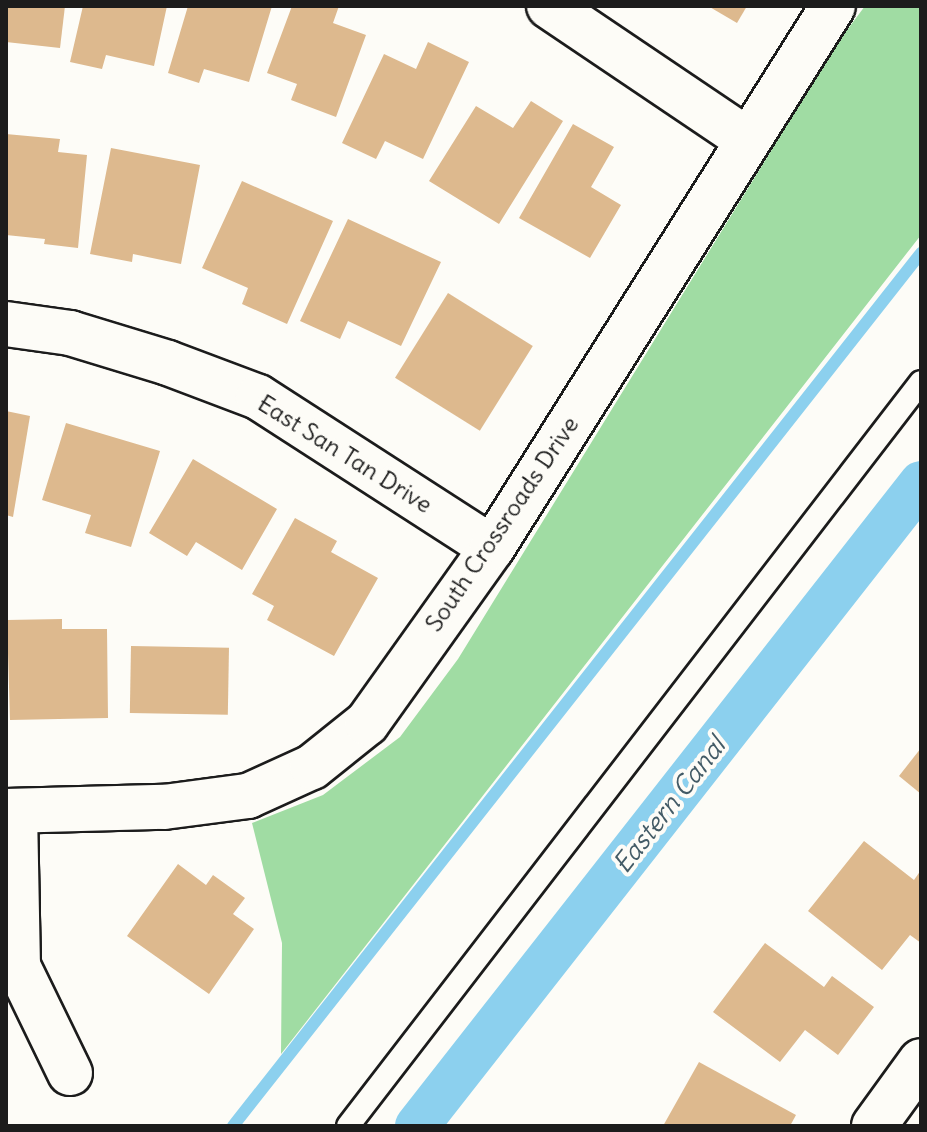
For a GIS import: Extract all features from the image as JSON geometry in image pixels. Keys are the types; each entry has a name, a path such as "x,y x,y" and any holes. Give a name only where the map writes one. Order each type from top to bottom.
{"street":[{"path":"549,6 748,140"},
{"name":"South Crossroads Drive","path":"10,811 164,807 248,796 312,767 367,723 492,548 833,6"},
{"name":"East San Tan Drive","path":"6,324 70,333 168,363 258,397 492,548"},
{"path":"10,811 18,966 70,1073"},
{"path":"874,1126 915,1081"}],"lane":[{"path":"348,1126 921,382"}],"green space":[{"path":"865,6 921,6 921,235 281,1054 282,943 252,823 323,795 400,737 458,659 838,42"}],"building":[{"path":"6,6 65,6 60,48 6,42"},
{"path":"83,6 167,6 154,66 106,55 102,69 70,62"},
{"path":"188,6 272,6 249,82 204,69 199,83 168,73"},
{"path":"292,6 339,6 333,23 366,35 336,117 291,100 297,84 267,73"},
{"path":"708,6 747,6 737,23"},
{"path":"428,42 469,62 423,159 385,141 376,159 342,143 384,54 416,69"},
{"path":"531,101 563,121 499,224 429,181 476,106 513,128"},
{"path":"573,124 614,147 591,187 621,205 590,258 519,218"},
{"path":"6,134 60,139 58,152 87,155 78,248 44,244 45,239 6,235"},
{"path":"111,148 200,165 181,264 133,254 132,262 90,254"},
{"path":"242,181 333,221 287,324 242,304 248,288 202,268"},
{"path":"348,219 441,262 401,346 348,321 340,339 300,321"},
{"path":"448,293 533,346 480,431 395,378"},
{"path":"6,411 30,416 13,517 6,515"},
{"path":"66,423 160,451 131,547 85,533 91,515 42,500"},
{"path":"193,459 277,509 242,570 196,542 187,556 149,533"},
{"path":"295,518 337,541 331,552 378,578 334,656 267,620 274,606 252,594"},
{"path":"62,619 62,629 107,629 108,718 10,720 7,620"},
{"path":"131,646 229,648 228,715 130,713"},
{"path":"921,748 921,794 899,776"},
{"path":"864,841 914,880 921,870 921,943 910,935 882,970 808,911"},
{"path":"178,864 206,885 213,875 245,898 233,914 254,929 209,994 127,936"},
{"path":"765,943 824,987 832,976 874,1007 838,1055 805,1030 780,1062 713,1012"},
{"path":"699,1062 796,1115 790,1126 663,1126"}],"waterway":[{"path":"233,1126 921,253"},
{"name":"Eastern Canal","path":"417,1126 921,483"}]}
